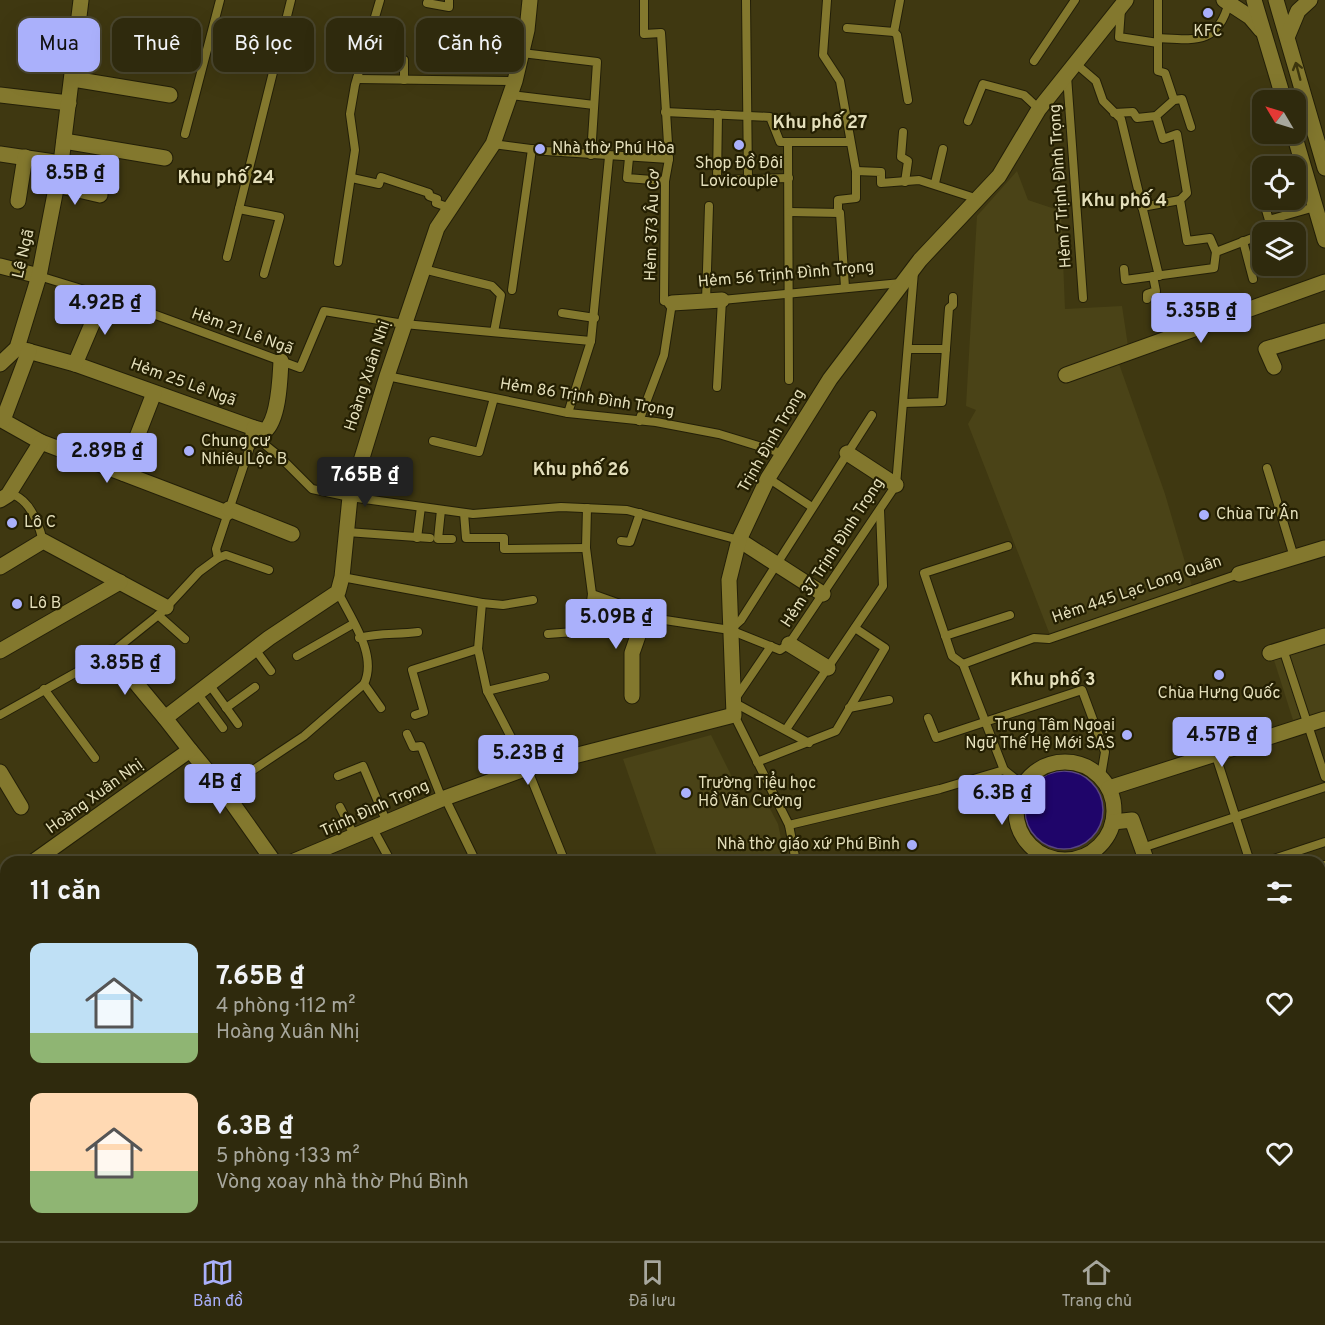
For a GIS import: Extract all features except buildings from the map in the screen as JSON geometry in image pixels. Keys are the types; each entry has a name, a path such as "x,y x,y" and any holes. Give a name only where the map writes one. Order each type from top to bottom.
{"street":[{"name":"Lê Ngã","path":"2,419 23,350 57,185 73,79 81,0"},
{"name":"Hoàng Xuân Nhị","path":"524,40 530,0"},
{"path":"1254,0 1281,90"},
{"path":"1276,0 1325,168"},
{"path":"1288,35 1298,11 1310,0"},
{"path":"1226,1 1250,18 1265,35"},
{"name":"Trịnh Đình Trọng","path":"311,856 443,798 527,768 734,708 729,580 739,540 768,478 782,453 852,358 902,283 999,176 1039,109 1124,3"},
{"name":"Hoàng Xuân Nhị","path":"340,585 350,497 387,376 437,228 493,144 517,72"},
{"path":"73,79 170,95"},
{"path":"0,95 69,103"},
{"path":"64,141 165,158"},
{"path":"0,154 61,163"},
{"path":"18,201 25,157"},
{"path":"57,185 100,195"},
{"path":"1306,190 1315,207 1325,240"},
{"path":"0,266 39,276"},
{"path":"1066,375 1325,282"},
{"path":"75,364 104,296"},
{"name":"Hẻm 56 Trịnh Đình Trọng","path":"672,303 722,300"},
{"path":"1274,367 1266,349 1325,331"},
{"path":"0,364 23,350"},
{"name":"Hẻm 25 Lê Ngã","path":"23,350 75,364 154,393 253,434"},
{"path":"253,434 270,427 279,395 281,361"},
{"path":"123,473 154,393"},
{"path":"2,419 41,442 292,534"},
{"path":"3,496 41,442"},
{"path":"847,453 896,485"},
{"path":"739,540 823,594"},
{"path":"0,567 43,541 120,582 162,611"},
{"name":"Hẻm 445 Lạc Long Quân","path":"1239,574 1325,548"},
{"path":"0,651 120,582"},
{"path":"165,718 340,585"},
{"path":"632,696 632,653 646,613"},
{"path":"1277,651 1325,636"},
{"path":"789,644 828,668"},
{"path":"111,653 223,790 270,856"},
{"path":"1105,782 1215,753 1325,719"},
{"name":"Hoàng Xuân Nhị","path":"41,856 190,750"},
{"path":"1047,856 1036,850 1021,831 1016,808 1023,785 1033,773 1046,765 1060,761 1082,764 1105,782 1115,810 1108,835 1093,851 1081,856"},
{"path":"0,772 21,807"},
{"path":"1113,822 1132,820 1144,855"}],"lane":[{"path":"185,134 220,0"},
{"path":"227,257 291,0"},
{"path":"375,18 380,0"},
{"path":"427,3 449,7 449,0"},
{"name":"Hẻm 373 Âu Cơ","path":"639,421 664,355 672,303 664,302 665,180 669,159 661,33 644,34 644,0"},
{"path":"746,0 748,179"},
{"path":"826,0 823,55 840,81 849,142 856,171 856,198 838,200 844,287"},
{"path":"894,32 900,0"},
{"path":"1034,61 1075,0"},
{"path":"1158,0 1158,71 1165,73 1174,100"},
{"path":"1124,3 1119,37 1191,40 1209,36 1225,17 1226,1"},
{"path":"847,28 897,34 908,100"},
{"path":"524,47 597,62 591,155"},
{"path":"1071,67 1096,81 1103,101 1121,119 1156,276 1156,291 1147,294 1147,299"},
{"name":"Hẻm 7 Trịnh Đình Trọng","path":"1071,67 1083,298"},
{"path":"338,262 352,178 355,150 350,114 359,72"},
{"path":"404,72 404,80"},
{"path":"357,79 513,88 594,105"},
{"path":"968,121 982,84 1024,95 1039,109"},
{"path":"1114,113 1133,112 1137,118 1156,116 1174,100 1182,99 1191,127"},
{"path":"665,112 770,117 780,142 849,142"},
{"path":"718,114 717,180 789,178"},
{"path":"1142,207 1180,200 1186,193 1177,134 1163,139 1156,116"},
{"path":"903,132 901,157 908,161 905,182"},
{"path":"788,142 789,380"},
{"path":"493,144 609,157 669,159"},
{"path":"512,290 532,149"},
{"path":"935,183 943,149"},
{"path":"568,413 591,341 595,318 609,157"},
{"path":"629,158 627,178 665,180"},
{"path":"856,171 880,172 881,183 920,180 979,199"},
{"path":"352,178 379,184 381,177 429,193 429,196 437,199 436,203 450,208"},
{"path":"1124,269 1125,280 1214,268 1216,252 1210,238 1187,241 1180,200"},
{"path":"706,301 709,206"},
{"path":"1268,210 1269,220 1315,207"},
{"path":"239,209 280,217 264,274"},
{"path":"790,212 838,213"},
{"path":"1216,252 1252,238"},
{"path":"1243,242 1253,279"},
{"name":"Hẻm 37 Trịnh Đình Trọng","path":"592,594 665,620 730,630 780,650 789,644 896,485 915,267"},
{"path":"423,269 492,286 501,295 494,332"},
{"name":"Hẻm 21 Lê Ngã","path":"39,276 104,296 300,368 324,310 404,324"},
{"name":"Hẻm 56 Trịnh Đình Trọng","path":"722,300 902,283"},
{"path":"904,403 942,402 949,308 953,305 953,297"},
{"path":"717,387 722,300"},
{"path":"562,314 595,318"},
{"path":"404,324 591,341"},
{"path":"909,349 946,350"},
{"name":"Hẻm 86 Trịnh Đình Trọng","path":"387,376 568,413 639,421 719,434 782,453"},
{"path":"433,441 479,452 494,398"},
{"path":"730,630 741,620 872,415"},
{"path":"218,558 216,549 253,434 312,489 350,497 464,513 561,507 640,513 739,540"},
{"path":"1267,468 1294,557"},
{"path":"768,478 813,507"},
{"path":"3,496 14,495 24,502 39,523 43,541"},
{"path":"417,538 421,507"},
{"path":"548,634 587,631 592,594 586,548 587,508"},
{"path":"441,510 438,539 452,539"},
{"path":"787,729 883,586 880,510"},
{"path":"464,513 466,538 504,538 504,549 586,548"},
{"path":"621,541 630,542 640,513"},
{"path":"346,532 430,538"},
{"path":"1008,546 924,573 952,656 963,664 987,720 1004,770 1023,785"},
{"path":"0,715 111,653 162,611 199,572 218,558 226,555 269,570"},
{"name":"Hẻm 445 Lạc Long Quân","path":"963,664 1034,638 1049,639 1239,574"},
{"path":"223,790 304,736 363,684 369,673 369,659 353,624 340,585 503,605 533,600"},
{"path":"483,603 478,650 487,691 527,768 563,856"},
{"path":"162,611 185,639"},
{"path":"945,636 1010,615"},
{"path":"297,656 353,624"},
{"path":"757,762 836,731 885,648 855,628"},
{"path":"360,638 379,633 400,635 418,632"},
{"path":"734,708 771,646"},
{"path":"255,649 271,671"},
{"path":"415,715 424,712 412,669 478,650"},
{"path":"1277,651 1325,777"},
{"path":"487,691 545,677"},
{"path":"363,684 381,708"},
{"path":"226,708 255,687"},
{"path":"203,688 226,708 238,724"},
{"path":"203,688 223,728"},
{"path":"44,689 95,758"},
{"path":"928,718 936,738 1082,690 1105,752 1105,782"},
{"path":"849,708 889,700"},
{"path":"734,708 787,729 809,742"},
{"path":"734,708 757,762 789,825 795,856"},
{"path":"407,734 413,747 421,746 443,798 473,856"},
{"path":"1215,753 1248,856"},
{"path":"338,776 363,766 389,856"},
{"path":"789,825 940,789 1004,770"},
{"path":"1144,855 1236,816 1325,787"},
{"path":"340,807 355,837"},
{"path":"1283,856 1325,842"}],"shaded area":[{"path":"1017,171 1028,200 1061,211 1065,309 1122,306 1128,346 1118,361 1165,494 1192,586 1050,635 968,424 976,410 966,406 977,216"},
{"path":"1325,641 1325,710 1293,720 1273,657"},
{"name":"Trường Tiểu học Hồ Văn Cường","path":"711,735 735,783 739,807 767,803 778,824 785,856 657,856 623,759"},
{"path":"1064,771 1079,774 1091,783 1100,795 1103,810 1100,825 1091,837 1079,846 1064,849 1049,846 1037,837 1028,825 1025,810 1028,795 1037,783 1049,774"}],"place":[{"name":"KFC","path":"1208,13"},
{"name":"Shop Đồ Đôi Lovicouple","path":"739,145"},
{"name":"Nhà thờ Phú Hòa","path":"540,149"},
{"name":"Chung cư Nhiêu Lộc B","path":"189,451"},
{"name":"Chùa Từ Ân","path":"1204,515"},
{"name":"Lô C","path":"12,523"},
{"name":"Lô B","path":"17,604"},
{"name":"Chùa Hưng Quốc","path":"1219,675"},
{"name":"Trung Tâm Ngoại Ngữ Thế Hệ Mới SAS","path":"1127,735"},
{"name":"Trường Tiểu học Hồ Văn Cường","path":"686,793"},
{"name":"Nhà thờ giáo xứ Phú Bình","path":"912,845"}],"district":[{"name":"Khu phố 27","path":"820,123"},
{"name":"Khu phố 24","path":"226,178"},
{"name":"Khu phố 4","path":"1124,201"},
{"name":"Khu phố 26","path":"581,470"},
{"name":"Khu phố 3","path":"1053,680"}]}
